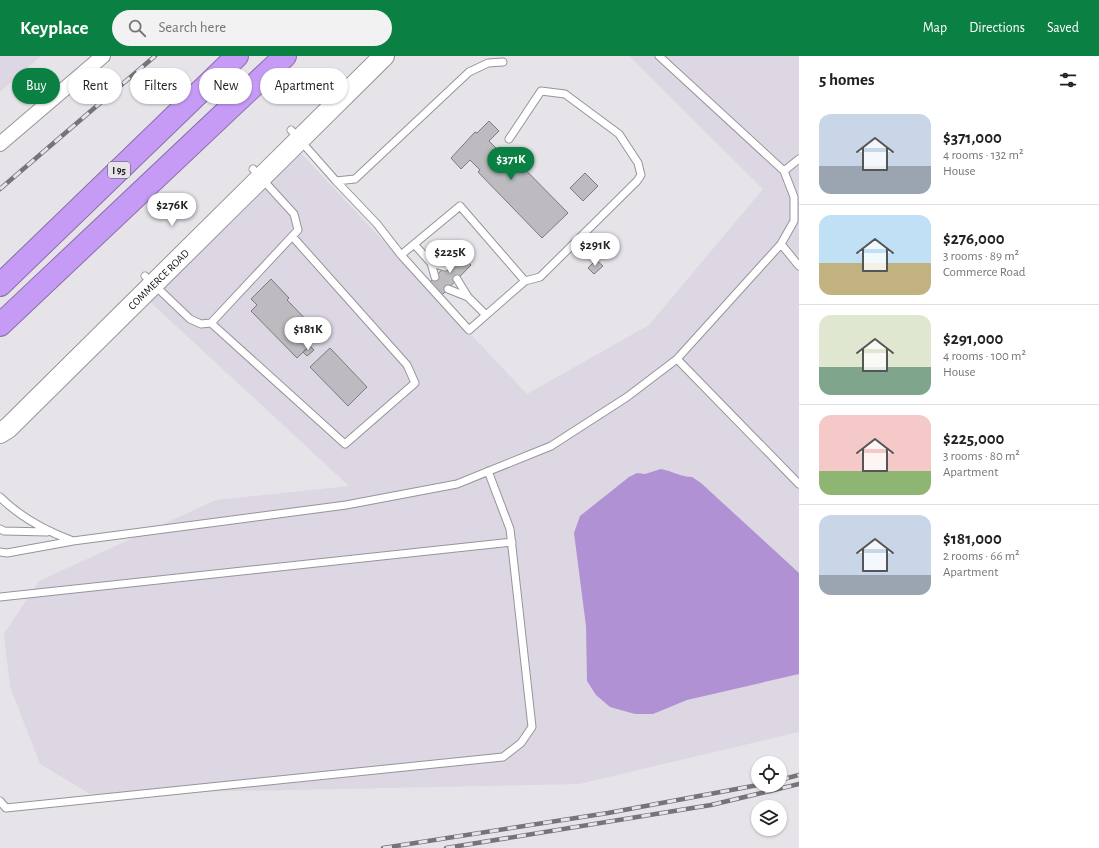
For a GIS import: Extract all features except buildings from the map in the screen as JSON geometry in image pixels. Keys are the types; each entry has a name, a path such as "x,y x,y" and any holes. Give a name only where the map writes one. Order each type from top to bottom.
{"highway":[{"name":"I 95","path":"0,285 237,56"},
{"path":"0,325 285,56"}],"main road":[{"name":"COMMERCE ROAD","path":"296,135 365,56"},
{"name":"COMMERCE ROAD","path":"0,419 149,280 296,135 384,56"},
{"name":"COMMERCE ROAD","path":"0,433 13,422 149,280"}],"street":[{"path":"0,144 103,56"}],"lane":[{"path":"0,552 7,553 73,541 346,505 457,484 551,446 627,397 677,359 781,244 794,220 794,197 784,171 659,56"},
{"path":"336,181 355,179 469,72 488,63 503,62"},
{"path":"296,135 336,181 378,224 401,255 469,330 525,281 540,277 637,182 641,175 638,163 619,134 565,94 541,91 509,139"},
{"path":"784,171 799,159"},
{"path":"149,280 190,319 201,324 211,323 298,230 294,214 257,174"},
{"path":"401,255 460,206 525,281"},
{"path":"211,323 345,444 415,383 407,365 292,236"},
{"path":"414,244 432,263 445,267"},
{"path":"781,244 799,266"},
{"path":"432,263 435,277"},
{"path":"457,279 468,297 486,315"},
{"path":"448,289 468,297"},
{"path":"677,359 799,484"},
{"path":"0,801 6,808 503,757 521,743 532,726 510,529 488,472"},
{"path":"0,497 14,511 50,532 73,541"},
{"path":"0,528 4,531 50,532"},
{"path":"0,597 512,542"}],"shaded area":[{"path":"0,56 41,56 27,68 12,68 12,81 0,92"},
{"path":"629,56 799,56 799,732 579,784 90,794 40,764 10,687 4,634 39,581 216,500 349,486 148,300 297,149 527,394 649,325 763,189"},
{"path":"661,469 692,477 701,483 799,573 799,674 687,700 653,714 635,714 610,707 596,695 587,681 586,626 574,533 580,516 629,477 637,473 645,474"}],"railway":[{"path":"0,189 155,56"},
{"path":"787,778 799,775"},
{"path":"446,848 711,805 799,784"},
{"path":"383,848 608,813 751,786"}]}
